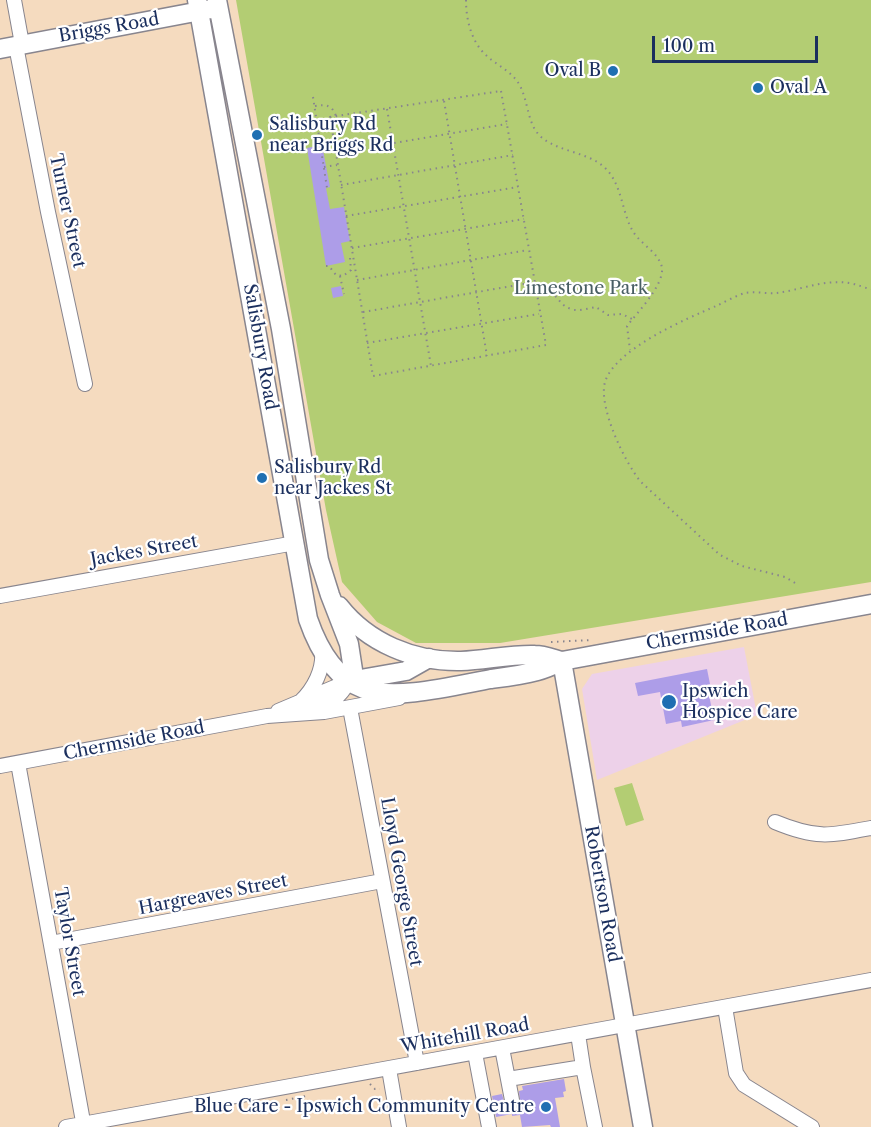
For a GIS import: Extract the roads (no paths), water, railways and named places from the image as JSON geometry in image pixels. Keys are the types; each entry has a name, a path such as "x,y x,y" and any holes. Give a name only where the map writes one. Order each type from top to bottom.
{"main road":[{"name":"Briggs Road","path":"13,46 198,6 218,4"},
{"name":"Salisbury Road","path":"218,4 281,329 316,540 326,585 349,644 353,670 349,681"},
{"name":"Salisbury Road","path":"198,6 309,619 314,635 332,666 349,681 362,688 384,693 433,689"},
{"path":"295,543 316,540"},
{"name":"Salisbury Road","path":"326,585 347,616 371,637 400,651 432,658"},
{"name":"Chermside Road","path":"433,689 537,671 562,661 871,604"},
{"name":"Chermside Road","path":"349,681 406,671 432,658 460,661 537,655 562,661"},
{"name":"Robertson Road","path":"562,661 643,1127"}],"street":[{"name":"Turner Street","path":"14,0 13,46 85,384"},
{"name":"Jackes Street","path":"0,596 295,543"},
{"path":"298,708 320,670 323,661 322,651"},
{"name":"Chermside Road","path":"0,766 267,716 298,708 349,681"},
{"name":"Chermside Road","path":"298,708 324,712 433,689"},
{"name":"Lloyd George Street","path":"350,708 417,1063"},
{"name":"Taylor Street","path":"18,763 83,1125"},
{"path":"775,822 812,835 832,835 871,828"},
{"name":"Hargreaves Street","path":"51,943 382,882"},
{"name":"Whitehill Road","path":"66,1127 871,980"},
{"path":"725,1007 736,1073 744,1085 812,1127"},
{"path":"578,1034 595,1127"},
{"path":"502,1048 512,1100"},
{"path":"475,1053 489,1127"},
{"path":"508,1080 583,1067"},
{"path":"389,1069 399,1127"}],"place":[{"name":"Oval B","path":"613,71"},
{"name":"Oval A","path":"758,88"},
{"name":"Salisbury Rd near Briggs Rd","path":"257,135"},
{"name":"Salisbury Rd near Jackes St","path":"262,478"},
{"name":"Ipswich Hospice Care","path":"669,702"},
{"name":"Blue Care - Ipswich Community Centre","path":"546,1107"}],"park label":[{"name":"Limestone Park","path":"581,289"}]}
